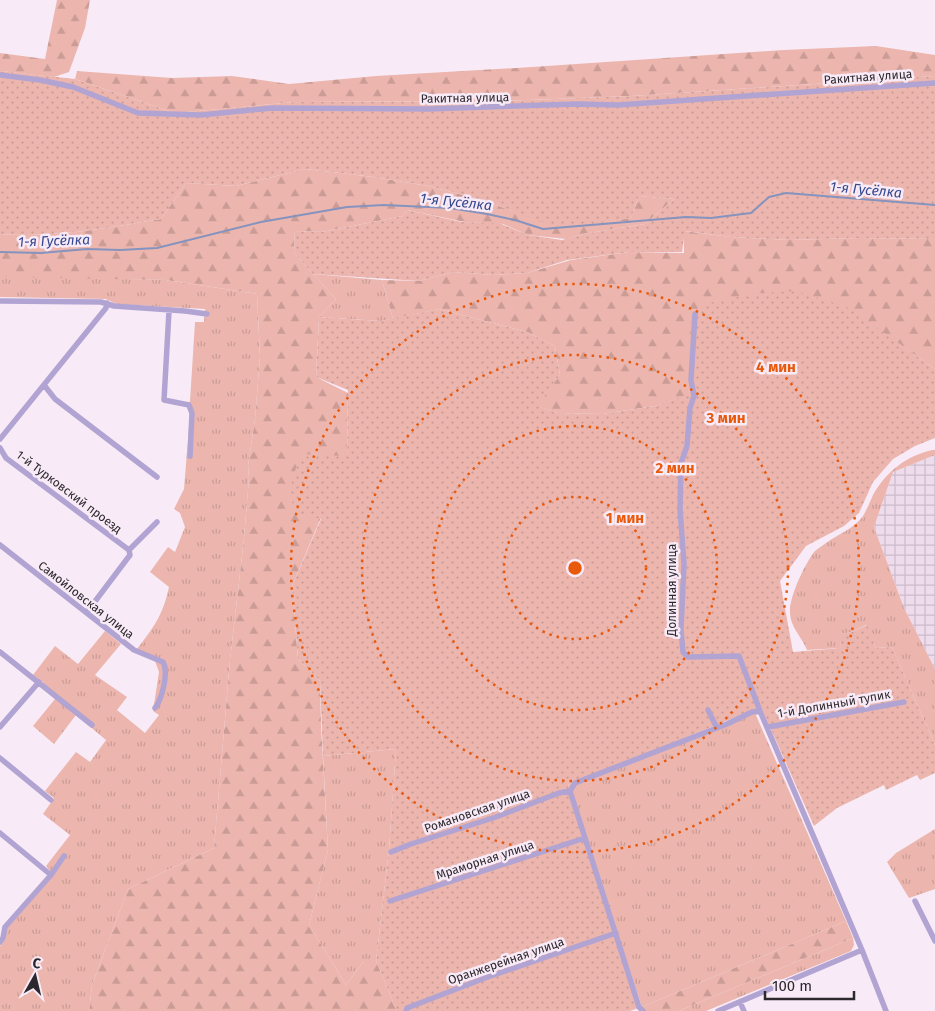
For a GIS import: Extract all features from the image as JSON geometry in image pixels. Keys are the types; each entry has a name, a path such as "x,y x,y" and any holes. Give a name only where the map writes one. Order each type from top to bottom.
{"street":[{"name":"Ракитная улица","path":"0,76 40,80 73,87 138,113 201,115 272,108 428,109 577,104 618,105 935,82"},
{"path":"0,301 102,302 114,306 207,314"},
{"path":"0,439 106,308 107,303"},
{"path":"169,311 164,400 189,405 192,413 190,456"},
{"name":"Долинная улица","path":"695,314 691,380 694,396 690,408 687,446 681,463 680,510 684,564 681,630 683,652 688,657 739,656 760,711 886,1011"},
{"path":"44,385 54,399 157,476"},
{"name":"1-й Турковский проезд","path":"0,448 6,458 129,550"},
{"path":"87,612 130,555 129,550 157,522"},
{"name":"Самойловская улица","path":"0,545 134,650 163,662 166,671 159,702 155,708"},
{"path":"0,652 92,725"},
{"path":"0,727 39,682"},
{"name":"1-й Долинный тупик","path":"768,727 904,702"},
{"path":"708,710 717,728"},
{"name":"Романовская улица","path":"391,852 496,817 559,793 570,791 575,783 717,728 752,712 760,711"},
{"path":"0,758 51,800"},
{"path":"570,791 639,1006 643,1011"},
{"path":"0,833 51,875"},
{"name":"Мраморная улица","path":"390,901 585,838"},
{"path":"0,942 3,938 2,924 51,875 64,856"},
{"path":"915,902 935,941"},
{"name":"Оранжерейная улица","path":"406,1011 407,1008 485,978 616,933"},
{"path":"718,1011 862,950"},
{"path":"740,1002 744,1011"}],"shaded area":[{"path":"935,455 935,669 904,608 874,527 893,472"}],"green space":[{"path":"57,0 90,0 85,28 69,72 54,77 0,71 0,53 45,59"},
{"path":"876,46 935,55 935,76 632,96 504,101 296,102 175,113 75,79 77,71 172,78 232,76 289,84 376,76 783,50"},
{"path":"0,71 75,79 175,113 296,102 504,101 632,96 935,76 935,239 860,238 789,240 731,237 685,231 682,252 629,252 567,260 527,273 493,275 454,272 419,281 313,274 294,253 295,231 322,232 403,216 407,210 462,222 499,223 528,235 562,240 583,234 645,224 674,199 639,196 631,218 562,229 479,199 428,186 374,177 305,169 236,186 186,183 161,219 101,229 41,235 0,234"},
{"path":"305,169 374,177 428,186 479,199 516,212 602,222 631,218 639,196 674,199 645,224 583,234 566,239 528,235 503,224 465,222 407,210 403,216 322,232 295,231 294,253 336,299 319,317 316,377 348,393 347,456 292,586 298,659 320,681 328,850 309,925 346,985 364,961 376,961 397,1011 89,1011 92,985 128,889 214,848 230,660 244,538 249,478 248,466 255,419 260,356 257,294 166,280 0,277 0,234 41,235 101,229 161,219 186,183 236,186"},
{"path":"684,231 731,237 789,240 860,238 935,239 935,369 898,343 694,355 689,395 655,406 602,414 558,413 536,406 560,375 555,346 527,332 439,309 393,319 382,280 419,281 454,272 493,275 527,273 571,260 629,252 684,253"},
{"path":"313,274 382,280 393,319 381,321 319,317 336,299"},
{"path":"0,277 166,280 257,294 260,356 255,419 248,466 249,478 244,538 230,660 214,848 128,889 92,985 89,1011 0,1011 0,946 5,940 7,928 54,875 46,866 70,835 43,814 54,798 45,791 76,752 90,762 106,740 76,715 54,744 33,726 55,699 41,687 44,683 33,675 55,646 78,664 105,631 121,644 95,675 127,697 117,710 145,733 159,715 153,711 159,672 155,661 137,649 157,620 169,587 150,572 168,547 175,552 185,527 180,513 174,509 184,489 190,414 187,408 190,401 195,322 204,322 205,309 116,304 106,299 0,297"},
{"path":"797,291 849,308 935,369 935,438 915,446 893,459 873,482 859,513 844,526 806,546 780,581 793,652 841,648 839,634 852,632 867,625 876,648 892,647 935,745 935,773 920,780 917,775 886,790 884,785 837,808 814,826 761,707 568,785 638,1008 630,1011 397,1011 376,961 389,850 396,749 323,756 320,681 298,659 292,586 321,519 294,513 290,489 300,454 347,456 348,390 316,377 319,317 381,321 439,309 527,332 555,346 560,375 537,406 558,413 602,414 655,406 689,394 694,355 690,319 709,303 755,293"},
{"path":"935,450 935,455 893,472 874,527 904,608 935,669 935,745 892,647 876,648 866,625 852,632 840,634 841,648 807,650 794,627 790,612 792,598 798,581 814,552 860,520 878,487 891,472 914,456"},
{"path":"755,713 846,921 642,1007 568,785"},
{"path":"396,749 389,850 376,961 364,961 346,985 309,925 328,850 323,756"},
{"path":"935,829 935,889 909,898 887,862 896,853"},
{"path":"846,921 853,938 679,1011 645,1011 642,1007"},
{"path":"853,938 854,945 851,951 706,1011 679,1011"}],"waterway":[{"name":"1-я Гусёлка","path":"0,252 41,253 87,249 157,248 261,222 347,207 384,205 450,208 515,220 543,229 686,217 711,218 751,213 769,197 786,193 935,205"}]}
